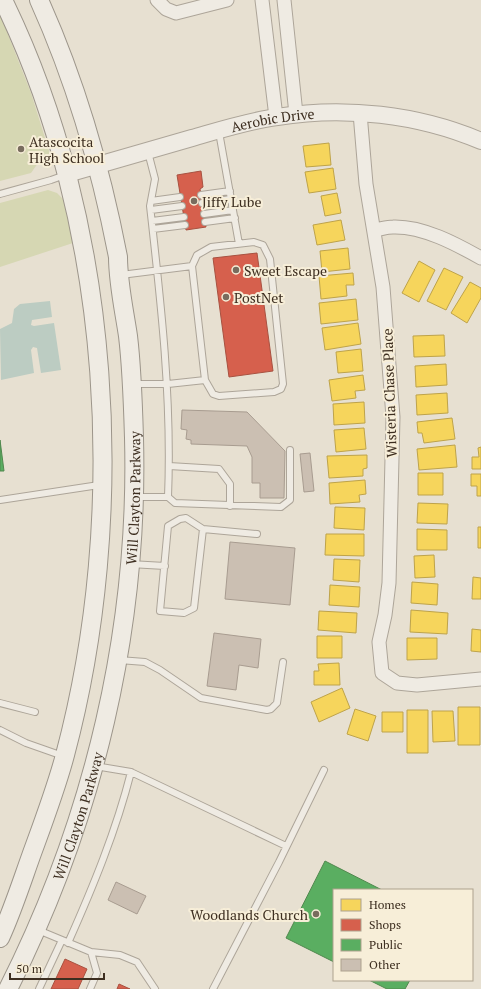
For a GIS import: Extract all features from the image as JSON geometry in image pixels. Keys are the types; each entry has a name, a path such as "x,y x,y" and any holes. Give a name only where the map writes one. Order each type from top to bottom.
{"main road":[{"name":"Will Clayton Parkway","path":"0,938 10,916 65,757 81,679 93,604 100,552 102,485 99,364 92,302 67,174 31,65 3,0"},
{"name":"Will Clayton Parkway","path":"8,989 37,930 60,870 93,766 106,717 118,660 130,564 134,497 132,384 128,337 118,275 118,257 98,165 75,92 39,0"},
{"path":"65,757 93,766"}],"street":[{"path":"161,4 176,13 227,0"},
{"path":"262,0 276,117"},
{"path":"284,0 296,114"},
{"name":"Aerobic Drive","path":"67,174 218,130 296,114 330,112 360,113 412,120 481,141"},
{"name":"Wisteria Chase Place","path":"360,113 366,184 385,304 393,416 389,583 379,642 382,673 397,683 418,685 481,679"},
{"path":"374,230 393,227 422,231 458,246 481,258"}],"lane":[{"path":"218,130 239,244"},
{"path":"148,150 155,179 151,210 168,384 168,497"},
{"path":"0,194 67,174"},
{"path":"201,195 230,191"},
{"path":"151,201 180,197"},
{"path":"202,203 231,199"},
{"path":"151,210 182,206"},
{"path":"204,214 233,210"},
{"path":"152,221 184,217"},
{"path":"205,222 234,218"},
{"path":"153,229 185,225"},
{"path":"254,242 263,245 270,259 283,384 280,390 274,392 219,396 213,394 204,380 192,266 197,255 203,250 239,244 254,242"},
{"path":"118,275 192,266"},
{"path":"132,384 168,384 204,380"},
{"path":"134,497 168,497 175,503 230,506 274,508 286,505 290,500 290,450"},
{"path":"169,466 220,469 230,484 230,506"},
{"path":"0,500 102,485"},
{"path":"203,530 194,608 184,613 160,611 168,526 170,523 186,518 203,530 257,534"},
{"path":"130,564 165,566"},
{"path":"118,660 145,662 160,670 201,698 267,710 271,709 277,703 283,662"},
{"path":"0,703 35,712"},
{"path":"0,730 26,743 65,757"},
{"path":"93,766 131,772 286,846"},
{"path":"213,989 324,770"},
{"path":"39,989 95,884 122,807 131,772"},
{"path":"37,930 91,952 120,955 137,962 155,989"},
{"path":"90,989 97,973 91,952"}],"green space":[{"path":"0,14 31,93 50,154 43,156 31,173 0,181"},
{"path":"48,190 57,193 63,199 73,243 0,267 0,203"}],"shaded area":[{"path":"50,301 52,317 32,320 31,325 34,326 54,323 61,370 41,373 37,348 33,347 31,350 34,373 1,380 0,329 12,323 14,309 20,304"}],"building: Homes":[{"path":"329,143 331,165 306,167 303,146"},
{"path":"333,168 336,189 309,193 305,172"},
{"path":"337,193 341,213 325,216 321,196"},
{"path":"341,220 345,240 317,245 313,225"},
{"path":"348,248 350,269 322,272 320,251"},
{"path":"419,261 435,270 419,302 402,293"},
{"path":"444,268 463,277 446,310 427,301"},
{"path":"353,273 354,285 346,285 347,296 321,299 319,276"},
{"path":"470,282 481,288 481,298 467,323 451,313"},
{"path":"356,299 358,320 321,324 319,303"},
{"path":"358,323 361,344 325,350 322,328"},
{"path":"444,335 445,356 414,357 413,336"},
{"path":"361,349 363,371 338,373 336,352"},
{"path":"446,364 447,385 416,387 415,366"},
{"path":"363,375 365,390 355,391 356,398 332,401 329,380"},
{"path":"447,393 448,413 417,415 416,395"},
{"path":"364,402 365,423 334,425 333,404"},
{"path":"452,418 455,439 424,443 422,433 418,433 417,422"},
{"path":"364,428 366,449 336,452 334,430"},
{"path":"455,445 457,467 419,470 417,449"},
{"path":"481,447 481,469 472,469 472,457 479,457 478,448"},
{"path":"367,455 367,468 363,469 363,476 329,478 327,456"},
{"path":"418,473 443,473 443,495 418,495"},
{"path":"471,474 481,474 481,496 477,496 477,486 471,486"},
{"path":"365,480 366,494 359,495 360,502 330,504 329,483"},
{"path":"418,503 448,504 447,524 417,523"},
{"path":"335,507 365,508 364,530 334,528"},
{"path":"478,527 481,527 481,548 478,548"},
{"path":"417,529 447,530 447,550 417,550"},
{"path":"326,534 364,534 364,556 325,555"},
{"path":"434,555 435,577 415,578 414,556"},
{"path":"334,559 360,560 359,582 333,580"},
{"path":"473,577 481,578 481,599 472,599"},
{"path":"412,582 438,584 437,605 411,603"},
{"path":"330,585 360,587 359,607 329,605"},
{"path":"411,610 448,613 447,634 410,632"},
{"path":"319,611 357,613 356,633 318,630"},
{"path":"472,629 481,630 481,652 471,651"},
{"path":"317,636 342,636 342,658 317,658"},
{"path":"407,638 437,638 437,659 407,660"},
{"path":"339,663 340,685 314,685 314,671 319,671 318,664"},
{"path":"342,688 350,708 319,722 311,702"},
{"path":"458,707 480,707 480,745 458,745"},
{"path":"355,709 376,716 368,741 347,734"},
{"path":"407,710 428,710 428,753 407,753"},
{"path":"432,711 453,711 455,741 433,742"},
{"path":"382,712 403,712 403,732 382,732"}],"building: Shops":[{"path":"201,171 203,187 200,189 206,227 186,230 177,175"},
{"path":"257,253 273,371 229,377 213,258"},
{"path":"65,959 87,969 78,989 51,989"},
{"path":"119,984 130,989 117,989"}],"building: Public":[{"path":"0,440 4,471 0,471"},
{"name":"Woodlands Church","path":"325,861 380,889 333,889 333,962 286,938"},
{"path":"371,981 409,981 405,989 387,989"}],"building: Other":[{"path":"182,410 247,412 285,451 284,498 260,498 260,483 252,483 252,457 247,446 191,444 191,440 186,439 187,430 181,429"},
{"path":"310,453 314,491 304,492 300,454"},
{"path":"230,542 295,548 290,605 225,599"},
{"path":"214,633 261,639 258,668 239,665 236,690 207,686"},
{"path":"116,882 146,896 137,914 108,900"}],"place":[{"name":"Atascocita High School","path":"21,149"},
{"name":"Jiffy Lube","path":"194,201"},
{"name":"Sweet Escape","path":"236,270"},
{"name":"PostNet","path":"226,297"},
{"name":"Woodlands Church","path":"316,914"}]}
